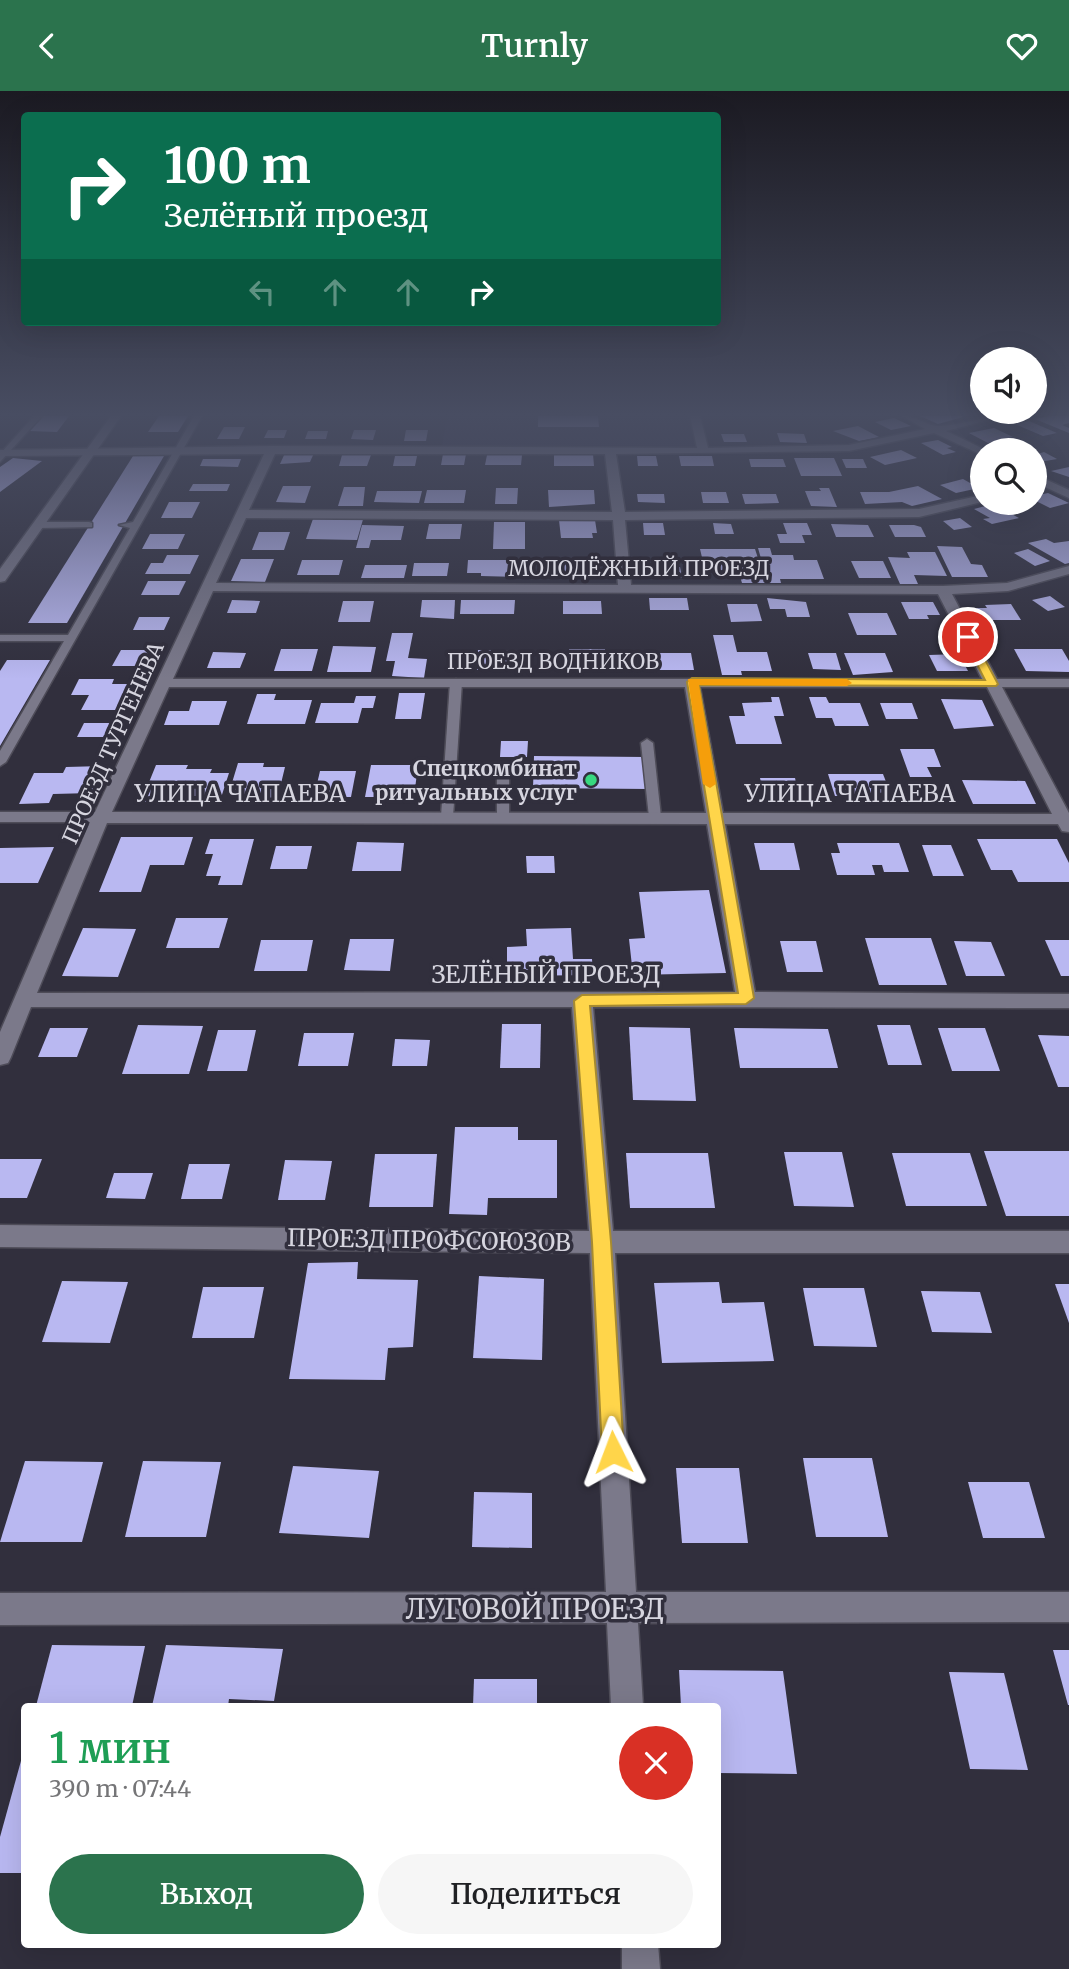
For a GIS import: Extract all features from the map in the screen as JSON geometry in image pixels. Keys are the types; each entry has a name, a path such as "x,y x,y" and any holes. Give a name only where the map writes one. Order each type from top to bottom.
{"street":[{"path":"0,578 53,504"},
{"name":"ПРОЕЗД ТУРГЕНЕВА","path":"0,1057 101,817 247,504"},
{"path":"617,504 625,589"},
{"path":"242,514 619,516 919,513 958,504"},
{"name":"МОЛОДЁЖНЫЙ ПРОЕЗД","path":"206,587 943,590 1009,587 1069,570"},
{"path":"943,590 1067,822"},
{"path":"692,682 746,998"},
{"name":"ПРОЕЗД ВОДНИКОВ","path":"163,683 1069,683"},
{"name":"УЛИЦА ЧАПАЕВА","path":"0,817 716,817 1067,822"},
{"name":"ЗЕЛЁНЫЙ ПРОЕЗД","path":"24,1000 582,1001 746,998 1069,1001"},
{"path":"582,1001 602,1242 627,1703"},
{"name":"ПРОЕЗД ПРОФСОЮЗОВ","path":"0,1236 602,1242 1069,1242"},
{"name":"ЛУГОВОЙ ПРОЕЗД","path":"0,1609 1069,1607"},
{"path":"640,1948 641,1969"}],"lane":[{"path":"0,762 148,504"},
{"path":"38,525 89,525"},
{"path":"124,525 136,525"},
{"path":"0,638 69,638"},
{"path":"446,817 456,682"},
{"path":"647,743 655,817"},
{"path":"503,768 503,817"}],"building":[{"path":"103,504 136,504 67,623 28,623"},
{"path":"168,504 199,504 192,518 161,518"},
{"path":"339,504 363,504 363,506 338,506"},
{"path":"549,504 595,504 549,507"},
{"path":"810,504 836,504 837,507 811,506"},
{"path":"1047,504 1067,504 1050,508 1047,506"},
{"path":"985,515 1013,515 1019,518 992,524 983,519 990,518"},
{"path":"314,516 364,516 357,540 306,539"},
{"path":"960,518 972,527 954,530 943,521"},
{"path":"559,520 595,520 597,533 592,533 593,538 561,538"},
{"path":"494,522 525,522 525,549 493,549"},
{"path":"643,523 663,523 665,535 644,535"},
{"path":"713,523 731,524 734,534 715,534"},
{"path":"783,523 807,523 812,535 802,535 805,543 780,543 777,534 787,534"},
{"path":"429,524 462,524 460,539 426,539"},
{"path":"831,524 868,525 874,537 836,537"},
{"path":"362,525 404,526 401,540 371,540 369,548 356,548"},
{"path":"889,525 921,527 926,537 895,537"},
{"path":"259,532 290,532 284,550 252,550"},
{"path":"150,534 185,534 178,549 142,549"},
{"path":"1046,539 1054,543 1069,541 1069,563 1065,564 1028,543"},
{"path":"937,546 962,547 971,564 982,565 988,577 952,577"},
{"path":"758,548 770,548 772,555 793,555 794,560 817,560 824,579 780,579 781,583 768,583"},
{"path":"700,549 755,549 766,583 742,583 738,570 705,570"},
{"path":"1028,549 1050,561 1035,566 1014,553"},
{"path":"907,552 935,552 947,576 914,575 918,584 900,584 888,557 910,558"},
{"path":"167,555 199,555 190,574 145,574 151,563 163,563"},
{"path":"241,559 274,559 265,582 231,581"},
{"path":"302,560 343,560 339,575 297,575"},
{"path":"468,560 524,560 523,577 467,573"},
{"path":"851,561 883,561 891,578 859,578"},
{"path":"547,562 600,562 601,578 547,578"},
{"path":"414,563 449,563 447,576 412,576"},
{"path":"365,565 407,565 404,578 361,578"},
{"path":"648,567 680,567 682,578 649,578"},
{"path":"148,581 186,581 179,595 141,595"},
{"path":"1050,596 1065,607 1048,611 1032,600"},
{"path":"649,598 687,598 689,610 650,610"},
{"path":"767,598 806,602 810,617 787,617 785,609 770,609"},
{"path":"232,600 260,601 256,613 227,613"},
{"path":"422,600 455,600 454,619 420,617"},
{"path":"461,600 515,600 514,614 460,614"},
{"path":"343,601 374,601 370,622 338,622"},
{"path":"563,601 601,601 602,614 563,614"},
{"path":"901,602 933,602 940,615 927,615 929,619 909,619"},
{"path":"727,604 757,604 762,621 731,622"},
{"path":"1011,604 1021,620 984,620 976,608 987,608 985,605"},
{"path":"848,613 887,613 897,635 857,635"},
{"path":"139,617 170,617 164,630 133,630"},
{"path":"392,633 413,633 408,658 427,659 424,678 392,676 395,661 386,661"},
{"path":"713,635 733,635 737,652 767,652 772,671 741,671 742,675 722,675"},
{"path":"333,646 376,647 371,672 327,672"},
{"path":"281,649 318,649 312,671 274,671"},
{"path":"569,649 605,649 606,670 570,670"},
{"path":"1014,649 1062,649 1069,661 1069,672 1026,671"},
{"path":"121,650 153,650 146,666 112,666"},
{"path":"478,650 518,651 517,670 477,670"},
{"path":"213,652 246,653 240,668 207,668"},
{"path":"655,653 691,653 694,670 657,670"},
{"path":"808,653 836,653 841,670 813,669"},
{"path":"844,653 885,653 893,672 853,675"},
{"path":"959,654 968,671 937,671 929,655"},
{"path":"7,660 50,660 0,746 0,671"},
{"path":"79,679 114,679 112,684 138,684 126,710 81,710 89,695 71,695"},
{"path":"399,693 425,693 421,719 395,719"},
{"path":"257,694 276,694 274,700 312,700 305,724 247,724"},
{"path":"356,696 376,696 373,708 362,708 358,723 315,723 321,703 354,703"},
{"path":"771,697 779,697 784,716 774,716 782,744 736,744 729,716 745,716 742,703 772,702"},
{"path":"809,697 826,697 829,703 860,703 869,726 835,726 832,718 816,718"},
{"path":"941,699 982,700 994,726 954,729"},
{"path":"192,701 227,701 219,725 164,725 169,711 189,711"},
{"path":"880,703 912,703 918,719 886,719"},
{"path":"84,723 122,723 116,737 77,737"},
{"path":"501,741 528,741 527,757 500,757"},
{"path":"900,749 934,749 941,767 927,767 932,777 910,777"},
{"name":"Спецкомбинат ритуальных услуг","path":"534,756 646,757 649,789 533,788"},
{"path":"238,763 264,763 263,767 285,767 277,800 251,800 252,796 228,796"},
{"path":"156,765 188,765 186,769 212,769 210,773 229,773 219,804 197,804 199,796 159,796 157,802 141,802"},
{"path":"371,765 418,765 414,797 365,797"},
{"path":"103,766 92,793 53,794 49,803 19,804 34,773 63,773 66,767"},
{"path":"320,771 356,771 351,797 314,797"},
{"path":"828,774 883,774 890,792 835,796"},
{"path":"760,778 795,778 799,796 764,796"},
{"path":"962,780 1025,781 1036,804 973,804"},
{"path":"121,837 193,837 184,865 150,865 141,892 99,892"},
{"path":"210,839 254,839 242,885 218,885 221,876 206,876 213,854 205,854"},
{"path":"977,839 1057,839 1069,863 1069,882 1018,882 1012,870 991,870"},
{"path":"357,842 404,843 401,871 352,871"},
{"path":"754,843 794,843 800,870 760,870"},
{"path":"837,843 899,843 909,872 884,872 882,865 872,865 875,875 837,875 831,853 840,853"},
{"path":"922,845 951,845 964,876 933,876"},
{"path":"276,846 312,846 307,869 270,869"},
{"path":"54,847 38,883 0,883 0,848"},
{"path":"526,856 554,856 555,873 527,873"},
{"path":"709,890 726,973 633,975 629,939 645,938 639,892"},
{"path":"176,918 228,918 219,948 166,948"},
{"path":"83,928 136,929 118,977 62,976"},
{"path":"571,928 573,959 592,959 593,975 507,976 507,947 527,946 526,929"},
{"path":"865,938 931,938 947,985 879,985"},
{"path":"350,939 394,939 390,971 344,970"},
{"path":"261,940 313,940 307,971 254,971"},
{"path":"1045,940 1069,940 1069,976 1061,976"},
{"path":"780,941 816,941 823,972 787,972"},
{"path":"954,941 991,942 1005,976 966,976"},
{"path":"502,1024 541,1024 540,1068 500,1068"},
{"path":"138,1025 203,1026 189,1074 122,1074"},
{"path":"877,1025 910,1025 922,1065 888,1065"},
{"path":"629,1027 690,1028 696,1101 633,1100"},
{"path":"50,1028 88,1028 77,1057 38,1057"},
{"path":"734,1028 828,1029 838,1068 740,1068"},
{"path":"938,1028 985,1028 1000,1071 952,1071"},
{"path":"218,1030 256,1030 247,1071 207,1071"},
{"path":"304,1033 354,1033 348,1066 298,1066"},
{"path":"1038,1035 1069,1036 1069,1087 1058,1087"},
{"path":"395,1039 430,1040 427,1066 392,1066"},
{"path":"455,1127 518,1127 518,1140 557,1140 557,1198 488,1198 487,1215 449,1214"},
{"path":"984,1151 1069,1151 1069,1216 1006,1216"},
{"path":"784,1152 842,1152 854,1207 794,1206"},
{"path":"626,1153 708,1153 715,1208 630,1208"},
{"path":"892,1153 970,1153 987,1206 906,1206"},
{"path":"375,1154 437,1154 433,1207 369,1207"},
{"path":"0,1159 42,1159 27,1198 0,1198"},
{"path":"285,1160 332,1161 325,1200 278,1200"},
{"path":"189,1164 230,1164 222,1199 181,1199"},
{"path":"114,1173 153,1173 145,1199 106,1198"},
{"path":"358,1262 357,1279 418,1280 413,1347 388,1348 385,1380 289,1379 308,1263"},
{"path":"479,1276 544,1279 542,1360 473,1358"},
{"path":"62,1281 128,1282 110,1343 42,1342"},
{"path":"719,1282 722,1303 764,1302 774,1361 662,1363 654,1283"},
{"path":"1055,1284 1069,1284 1069,1323"},
{"path":"203,1287 264,1287 254,1338 192,1338"},
{"path":"803,1288 864,1288 877,1347 814,1346"},
{"path":"921,1291 980,1292 992,1333 932,1332"},
{"path":"803,1458 872,1458 888,1537 816,1537"},
{"path":"25,1461 103,1462 82,1542 0,1542"},
{"path":"143,1461 221,1462 206,1537 125,1537"},
{"path":"293,1466 379,1471 369,1538 279,1533"},
{"path":"676,1468 739,1468 748,1543 682,1543"},
{"path":"968,1482 1029,1482 1045,1538 983,1538"},
{"path":"474,1492 532,1493 532,1548 472,1547"},
{"path":"52,1645 145,1646 133,1703 37,1703"},
{"path":"166,1645 283,1649 274,1701 229,1699 228,1703 153,1703"},
{"path":"1053,1650 1069,1650 1069,1705 1068,1705"},
{"path":"679,1670 783,1671 797,1774 721,1773 721,1703 681,1703"},
{"path":"949,1672 1004,1673 1028,1770 970,1769"},
{"path":"474,1679 537,1679 537,1703 473,1703"},
{"path":"21,1761 21,1873 0,1873 0,1837"}],"slow traffic":[{"path":"710,784 692,682 847,683"}],"place":[{"name":"Спецкомбинат ритуальных услуг","path":"591,780"}],"route":[{"path":"613,1452 602,1242 582,1001 746,998 692,682 992,684 968,637"}]}
